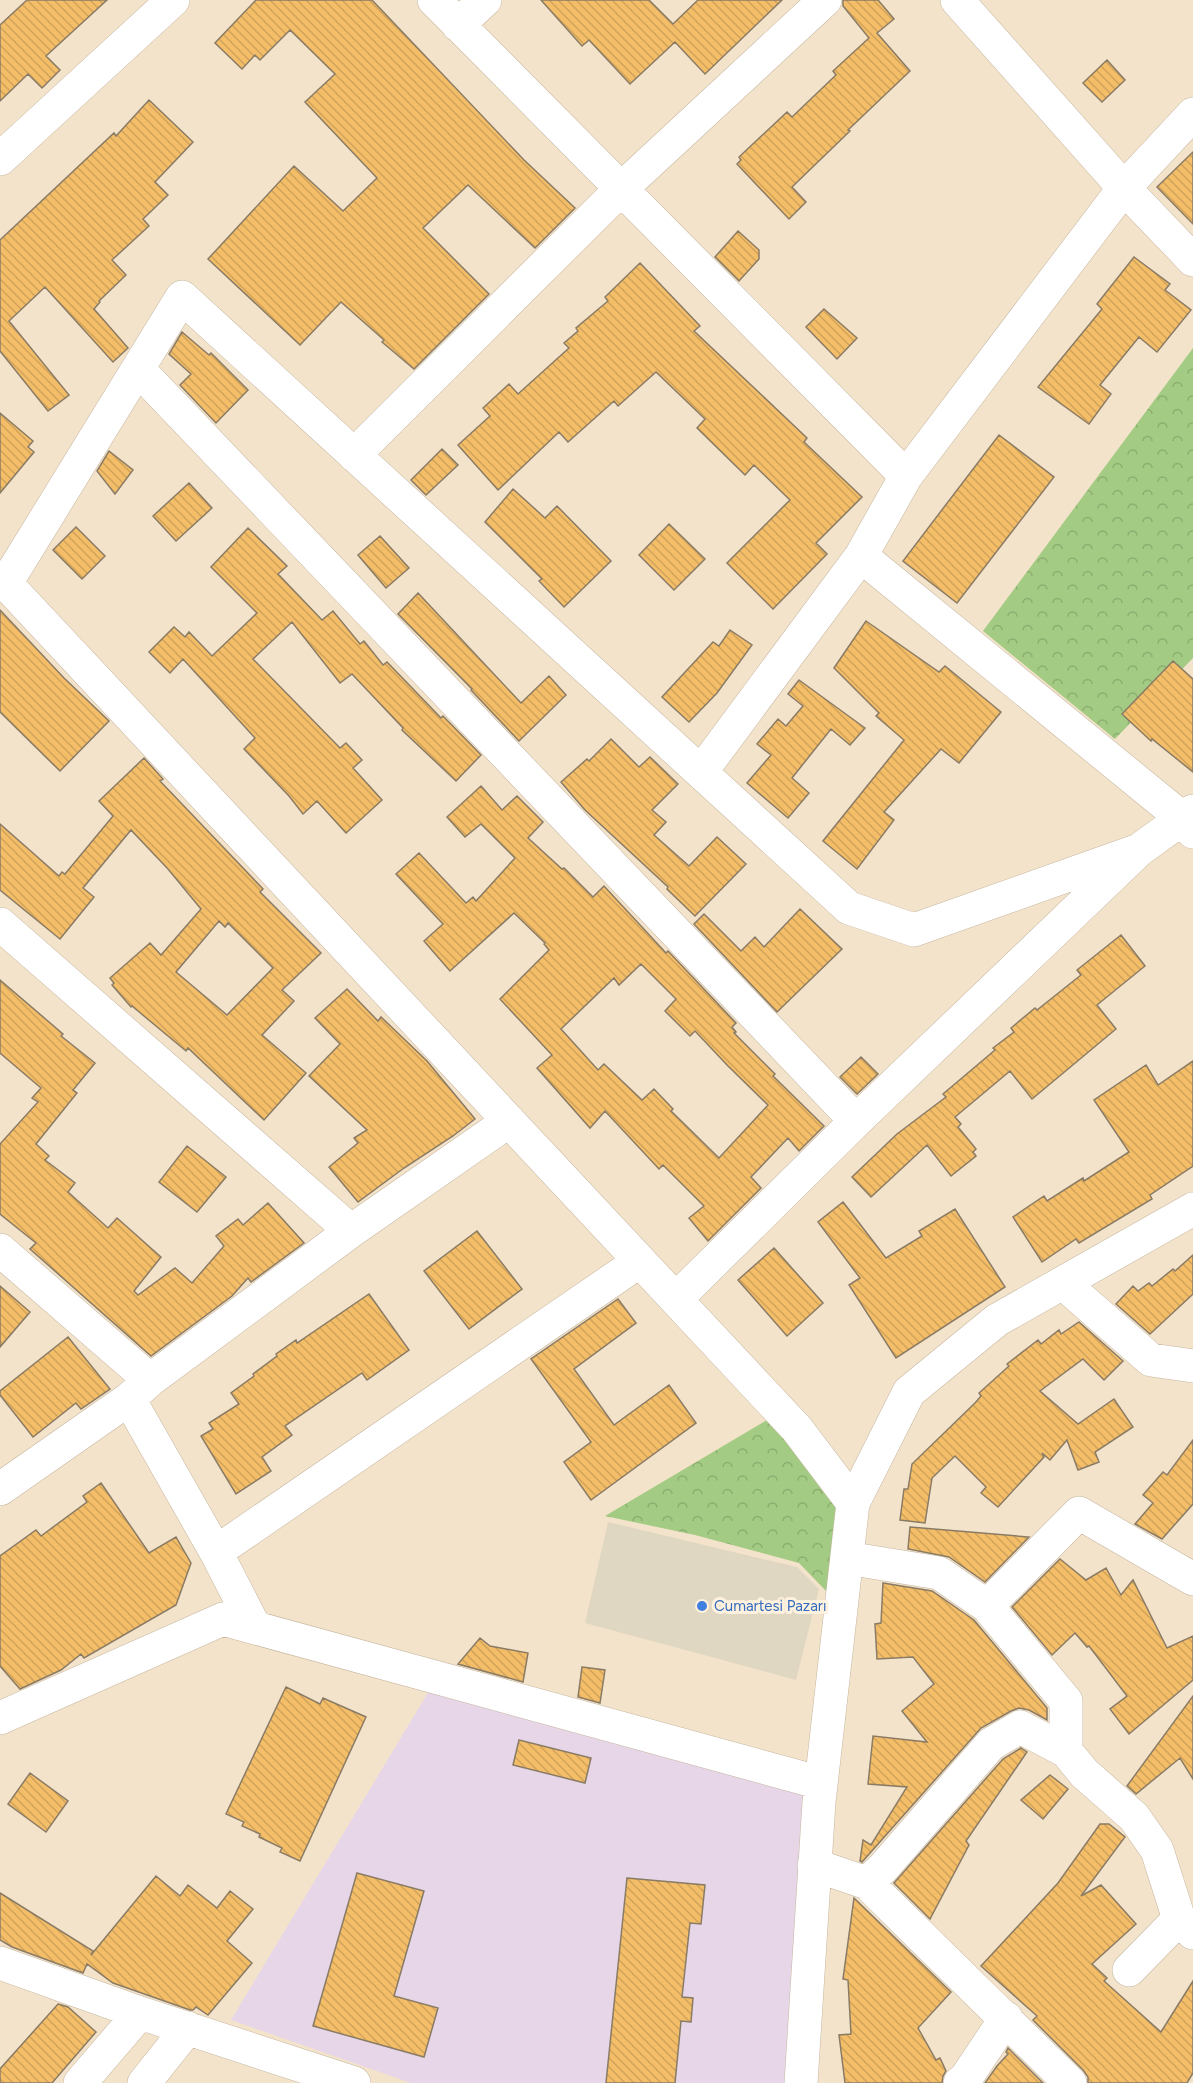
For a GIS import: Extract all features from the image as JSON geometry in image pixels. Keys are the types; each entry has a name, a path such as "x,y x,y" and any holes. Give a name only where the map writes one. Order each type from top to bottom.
{"street":[{"path":"0,159 173,0"},
{"path":"434,0 906,476"},
{"path":"458,25 484,0"},
{"path":"354,455 621,189 825,0"},
{"path":"957,0 1124,188 1193,260"},
{"path":"701,772 861,556 906,476 1124,188 1193,114"},
{"path":"853,1503 797,1429 3,580 182,297 849,908 914,930 1139,850 1189,820 861,556"},
{"path":"138,369 856,1121"},
{"path":"676,1299 856,1121 1139,850"},
{"path":"0,924 351,1231"},
{"path":"0,1488 140,1390 351,1231 509,1121"},
{"path":"801,2083 821,1783 853,1503 909,1392 997,1320 1193,1209"},
{"path":"0,1250 140,1390 216,1552 255,1628"},
{"path":"216,1552 640,1261"},
{"path":"1063,1283 1150,1360 1193,1366"},
{"path":"987,1606 1079,1513 1193,1579"},
{"path":"847,1558 939,1574 987,1606 1066,1701 1066,1751"},
{"path":"3,1712 223,1619 821,1783"},
{"path":"867,1883 883,1868 991,1744 1020,1727 1066,1751 1084,1773 1134,1817 1157,1850 1186,1926 1129,1970"},
{"path":"814,1865 867,1883 1070,2083"},
{"path":"0,1963 140,2013 354,2083"},
{"path":"80,2083 140,2013"},
{"path":"960,2083 966,2078 1006,2018"},
{"path":"144,2083 188,2028"}],"shaded area":[{"name":"Cumartesi Pazarı","path":"608,1522 797,1567 819,1589 796,1680 585,1623"},
{"path":"432,1686 814,1788 788,2083 411,2083 231,2020"}],"green space":[{"path":"1193,348 1193,658 1115,739 983,631"},
{"path":"772,1417 847,1506 827,1592 799,1563 695,1535 605,1516"}],"building":[{"path":"27,0 107,0 46,56 60,70 42,88 28,74 0,101 0,25"},
{"path":"256,0 372,0 524,160 575,208 535,248 468,185 423,228 489,294 414,369 341,302 300,345 208,259 294,166 343,211 377,178 305,102 335,74 290,30 260,60 255,55 242,69 215,43"},
{"path":"541,0 649,0 673,24 698,0 782,0 705,74 675,42 630,84 589,40 582,46"},
{"path":"843,0 878,0 894,19 877,33 910,71 792,187 806,202 789,219 737,164 741,160 739,157 787,112 792,117 836,75 833,71 869,38 843,6"},
{"path":"1107,60 1125,80 1102,102 1083,83"},
{"path":"149,100 193,142 155,182 168,195 143,219 149,226 112,260 126,275 99,301 94,309 128,348 113,362 45,287 9,321 69,395 48,411 0,351 0,240 114,133 116,136"},
{"path":"1193,152 1193,224 1157,187"},
{"path":"738,231 759,250 759,259 739,281 715,257"},
{"path":"1134,257 1170,284 1165,290 1191,310 1157,352 1139,337 1100,385 1111,394 1089,424 1038,387 1102,309 1097,304"},
{"path":"640,263 700,326 694,331 807,438 804,442 862,497 816,543 827,554 773,609 727,563 790,500 754,465 745,475 697,428 705,419 656,372 618,406 614,401 568,442 559,432 498,490 458,445 490,416 483,408 509,384 518,394 569,348 564,343 578,331 576,328 608,301 605,297"},
{"path":"824,309 857,338 837,359 806,327"},
{"path":"182,332 209,355 211,353 248,390 216,423 180,385 191,374 169,354"},
{"path":"0,413 33,441 28,447 34,452 0,493"},
{"path":"999,435 1054,477 957,603 903,561"},
{"path":"442,449 458,465 426,495 411,480"},
{"path":"109,451 133,470 115,494 97,471"},
{"path":"189,483 212,508 176,541 153,516"},
{"path":"513,489 545,518 557,506 611,561 564,607 539,581 542,579 485,522"},
{"path":"669,524 705,559 674,590 639,555"},
{"path":"76,527 105,556 82,579 53,550"},
{"path":"248,528 287,566 278,574 322,620 333,611 360,644 364,641 383,665 387,662 441,718 443,716 481,755 456,781 402,730 403,728 352,674 340,683 292,622 253,659 340,748 346,743 362,760 353,768 382,800 346,833 317,801 303,814 244,749 255,738 183,659 170,673 149,652 174,627 185,637 189,632 212,656 257,613 211,567"},
{"path":"380,536 409,568 386,588 358,555"},
{"path":"418,593 521,703 549,676 566,695 519,741 472,689 398,614"},
{"path":"0,610 64,678 109,721 60,771 0,712"},
{"path":"866,621 939,672 945,666 1001,712 959,763 941,749 884,812 894,820 857,869 823,841 904,740 876,716 879,713 834,668"},
{"path":"730,630 752,645 717,693 689,722 662,697 713,642 719,646"},
{"path":"1173,661 1193,679 1193,772 1152,739 1151,741 1122,714"},
{"path":"799,680 865,728 850,745 831,729 792,778 809,793 788,818 747,783 771,755 757,744 778,719 786,726 803,706 788,694"},
{"path":"611,739 639,767 650,757 678,784 652,810 666,822 654,835 689,866 717,837 746,864 695,916 667,889 668,887 585,810 561,782 587,759 589,761"},
{"path":"144,758 163,779 160,781 263,889 260,892 321,953 282,990 294,1001 262,1035 306,1073 264,1120 188,1048 186,1051 131,1007 112,985 114,983 110,978 150,943 161,955 201,909 168,869 131,830 83,888 94,897 60,939 0,890 0,824 59,876 62,872 65,874 113,816 99,801","holes":["219,921 225,927 228,923 273,968 227,1015 176,972"]},
{"path":"481,786 502,810 517,796 543,822 528,838 562,869 564,868 593,897 604,886 666,953 668,951 736,1023 732,1027 736,1032 734,1033 775,1074 773,1076 824,1126 799,1151 788,1138 751,1177 761,1188 708,1241 689,1218 704,1206 663,1165 659,1169 605,1111 590,1128 537,1068 552,1055 500,999 549,950 545,943 514,913 450,971 424,941 443,924 396,874 419,853 466,903 473,897 476,901 515,858 481,824 465,837 447,817","holes":["641,964 676,999 665,1011 690,1036 695,1031 768,1105 719,1158 671,1111 673,1109 654,1089 642,1100 604,1064 598,1070 561,1029 614,978 619,985"]},
{"path":"800,909 842,949 777,1012 694,924 704,914 741,951 755,937 764,947"},
{"path":"1121,935 1145,966 1097,1005 1116,1029 1032,1099 1010,1071 955,1117 961,1124 958,1127 976,1149 973,1152 976,1156 951,1176 927,1145 871,1197 852,1177 897,1134 946,1097 943,1094 1014,1032 1011,1028 1081,975 1077,970"},
{"path":"0,980 63,1034 61,1036 95,1063 73,1090 77,1093 36,1144 49,1156 45,1160 75,1183 68,1192 108,1228 117,1218 161,1257 134,1291 138,1295 175,1268 192,1283 224,1246 216,1236 238,1219 243,1225 268,1203 304,1243 251,1282 248,1278 232,1296 151,1356 30,1249 36,1243 0,1214 0,1144 38,1102 32,1098 41,1088 0,1053"},
{"path":"347,989 378,1021 381,1017 427,1061 475,1119 358,1202 329,1167 358,1143 354,1138 367,1130 309,1076 340,1044 315,1018"},
{"path":"861,1057 878,1074 857,1094 840,1077"},
{"path":"1193,1061 1193,1166 1150,1195 1152,1199 1079,1243 1076,1239 1042,1262 1013,1217 1044,1196 1047,1201 1083,1178 1084,1181 1129,1152 1094,1100 1146,1065 1158,1085"},
{"path":"187,1146 226,1177 197,1212 159,1182"},
{"path":"843,1202 886,1258 922,1236 919,1231 955,1209 1005,1287 896,1358 849,1285 860,1278 818,1222"},
{"path":"477,1231 522,1289 469,1329 424,1271"},
{"path":"774,1248 823,1303 787,1336 738,1280"},
{"path":"1193,1255 1193,1294 1150,1334 1116,1304 1133,1286 1138,1291 1149,1283 1152,1286 1173,1269 1175,1271"},
{"path":"0,1286 30,1312 0,1347"},
{"path":"369,1294 409,1350 367,1380 362,1373 285,1426 292,1435 262,1457 271,1471 236,1494 201,1436 213,1429 209,1423 239,1404 231,1393 254,1376 253,1374 277,1356 276,1354 296,1340 297,1343"},
{"path":"618,1299 636,1323 574,1369 614,1425 669,1385 696,1423 591,1500 564,1462 591,1442 531,1359"},
{"path":"1079,1322 1123,1361 1104,1380 1083,1359 1040,1391 1078,1424 1114,1399 1133,1427 1095,1452 1099,1462 1078,1470 1067,1440 1050,1460 1042,1453 1044,1457 998,1507 981,1493 986,1487 955,1456 932,1478 925,1523 900,1520 904,1489 908,1489 912,1464 975,1403 981,1396 979,1393 1009,1366 1007,1364 1038,1340 1041,1344 1059,1330 1061,1334"},
{"path":"68,1337 110,1389 81,1409 76,1403 33,1437 0,1395 0,1391"},
{"path":"1193,1440 1193,1504 1162,1539 1135,1524 1153,1503 1143,1495 1163,1472 1167,1475"},
{"path":"101,1483 149,1553 176,1537 191,1563 176,1605 84,1658 81,1654 61,1670 20,1689 0,1666 0,1556 36,1530 41,1536 87,1502 83,1496"},
{"path":"910,1527 1029,1537 985,1582 949,1557 908,1549"},
{"path":"1060,1559 1086,1580 1106,1568 1121,1595 1133,1580 1167,1648 1193,1636 1193,1680 1129,1734 1110,1709 1127,1696 1089,1646 1087,1647 1075,1633 1052,1655 1012,1607"},
{"path":"883,1583 932,1591 974,1620 1047,1708 1047,1720 1029,1710 1019,1708 981,1728 862,1862 860,1861 863,1840 871,1845 907,1787 868,1784 873,1736 927,1742 902,1711 934,1684 913,1657 877,1659 875,1624 881,1623"},
{"path":"480,1638 490,1646 528,1653 523,1682 458,1664"},
{"path":"582,1667 605,1670 600,1703 578,1697"},
{"path":"286,1687 320,1704 323,1698 366,1717 300,1861 280,1852 282,1848 259,1837 260,1834 242,1826 244,1822 226,1814"},
{"path":"1193,1696 1193,1779 1180,1758 1136,1794 1127,1786"},
{"path":"519,1740 591,1758 585,1783 513,1765"},
{"path":"1021,1748 1027,1752 966,1841 969,1845 930,1919 894,1883 1003,1759"},
{"path":"30,1773 68,1801 46,1832 8,1804"},
{"path":"1050,1775 1068,1789 1043,1819 1021,1800"},
{"path":"1100,1824 1109,1824 1125,1837 1081,1896 1101,1885 1136,1924 1092,1964 1107,1978 1104,1981 1161,2032 1193,1981 1193,2073 1187,2083 1088,2083 1088,2077 1083,2070 1033,2020 1037,2016 981,1966 1058,1883"},
{"path":"357,1873 424,1891 394,1996 438,2008 424,2057 313,2026"},
{"path":"156,1876 180,1896 188,1885 217,1908 230,1891 253,1909 227,1941 252,1963 208,2015 196,2007 190,2010 113,1983 87,1964 83,1973 12,1947 0,1940 0,1893 93,1951 91,1955"},
{"path":"627,1878 705,1885 701,1924 690,1923 682,1997 693,1998 691,2022 681,2021 675,2083 606,2083"},
{"path":"854,1898 951,1992 918,2028 936,2060 940,2058 946,2071 942,2083 845,2083 839,2035 851,2034 848,1980 843,1979"},
{"path":"58,2004 68,2007 96,2032 52,2083 0,2083 0,2069"},
{"path":"1008,2048 1043,2083 985,2083 1008,2054 1006,2052"}],"place":[{"name":"Cumartesi Pazarı","path":"702,1606"}]}
